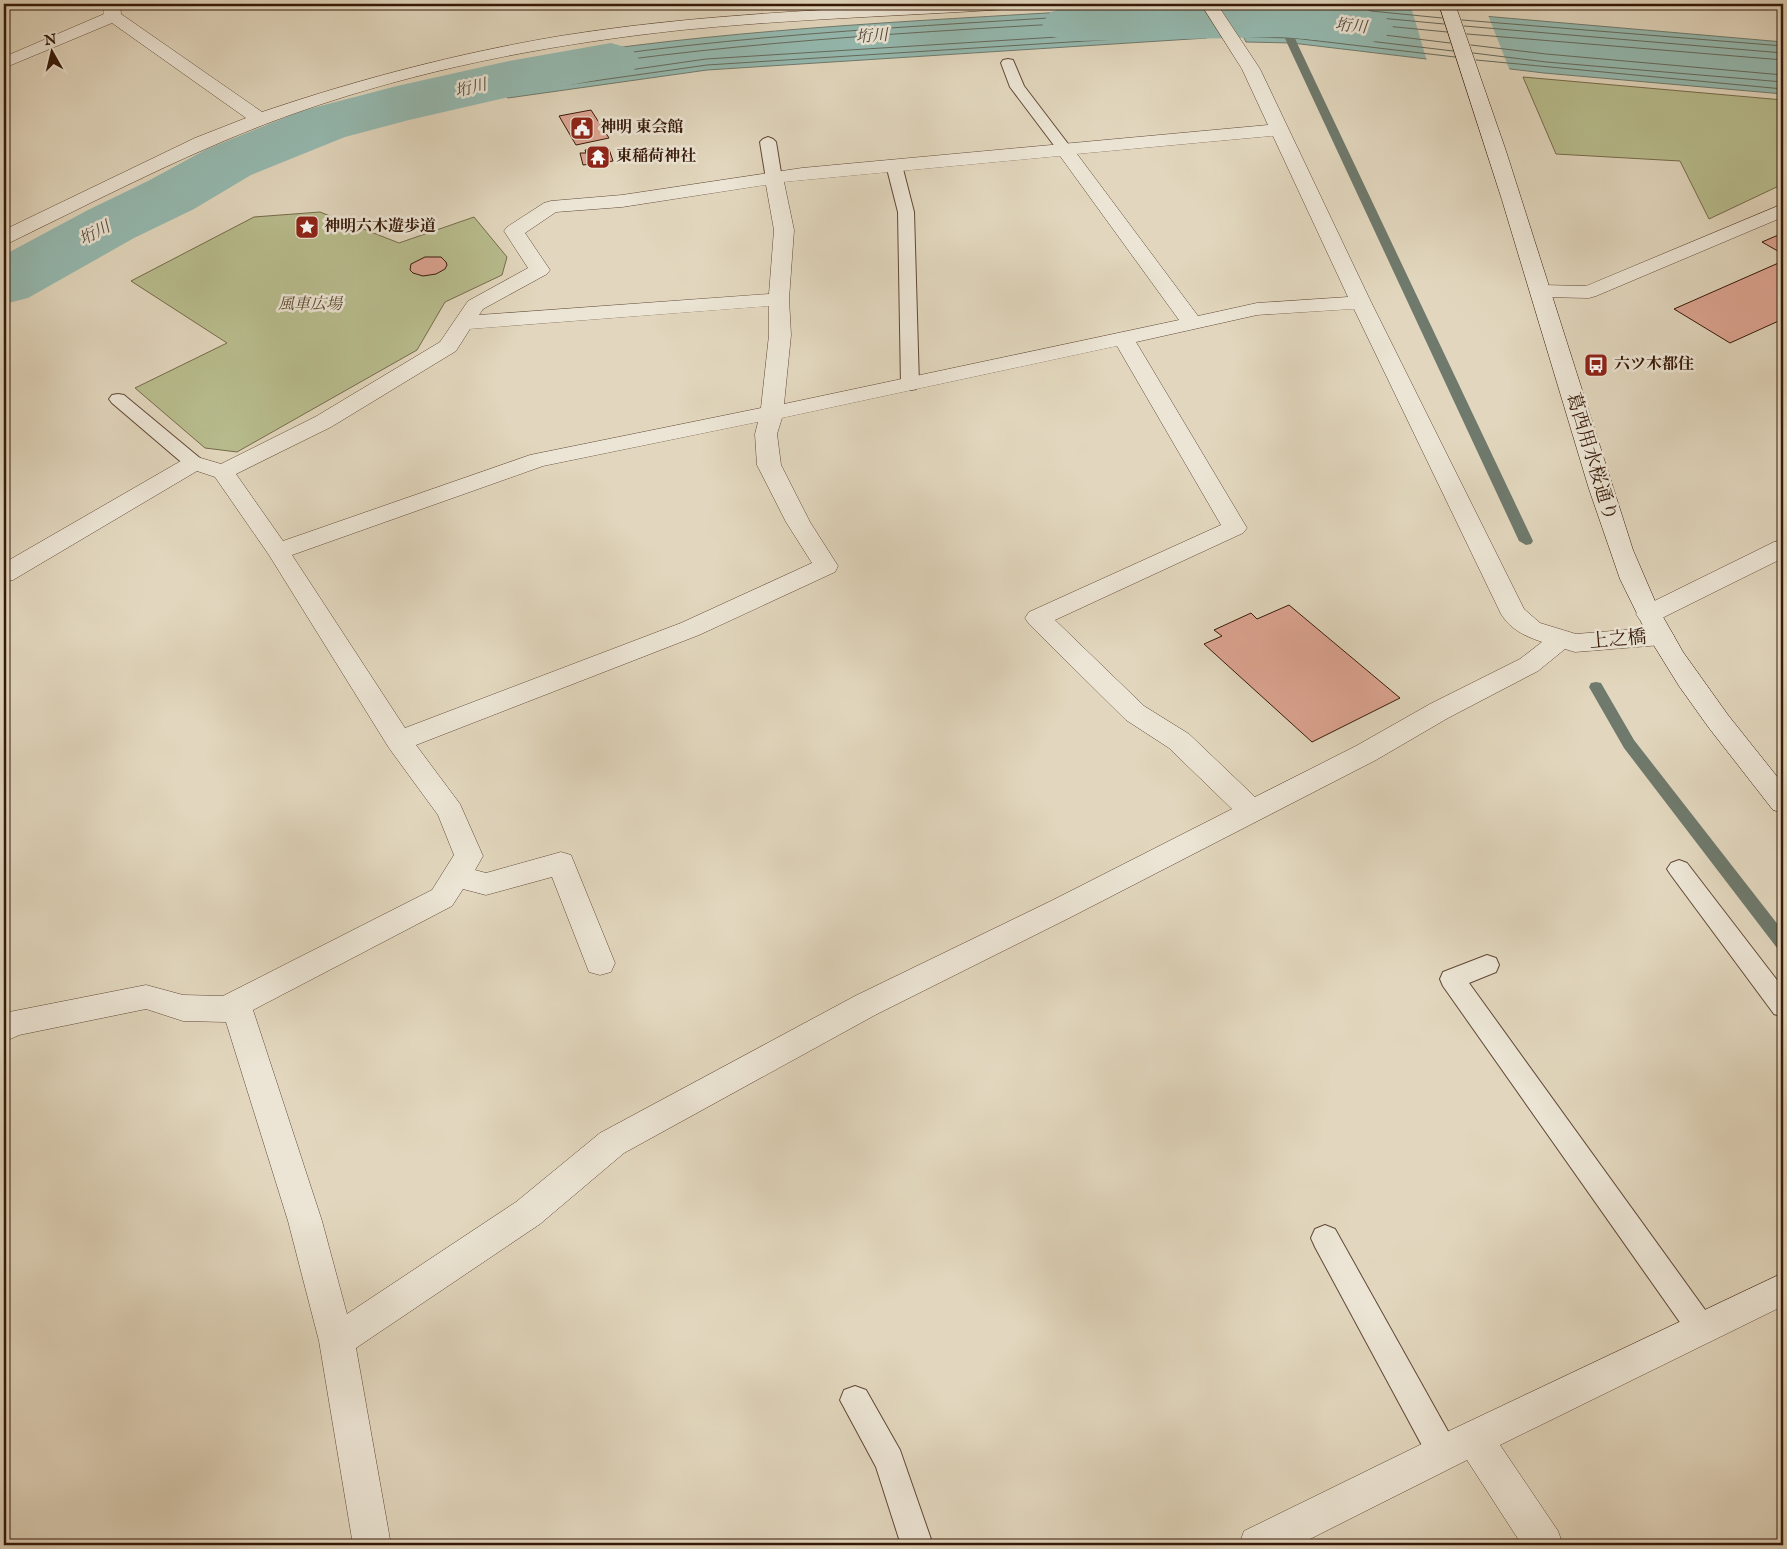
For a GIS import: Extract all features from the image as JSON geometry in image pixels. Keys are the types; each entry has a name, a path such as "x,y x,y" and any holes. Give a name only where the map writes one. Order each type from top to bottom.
{"street":[{"path":"4,5 12,4"},
{"path":"4,238 202,142 259,118 441,64 548,44 827,9 1010,4"},
{"path":"1209,4 1250,69 1361,302 1514,614 1531,629 1567,641"},
{"name":"葛西用水桜通り","path":"1447,4 1541,291 1617,543 1655,625 1730,736 1783,803"},
{"path":"4,63 112,10 259,118"},
{"path":"672,10 682,26"},
{"path":"222,472 323,422 448,346 475,305 540,270 514,231 550,207 622,201 774,178 894,165 1064,148 1279,130"},
{"path":"1064,148 1193,324"},
{"path":"399,741 690,629 826,566 798,522 769,465 766,434 772,412 780,335 779,299 784,230 774,178"},
{"path":"1541,291 1589,292 1783,210"},
{"path":"463,323 779,299"},
{"path":"278,551 538,460 910,385 1258,309 1361,302"},
{"path":"1124,338 1235,528 1038,618 1135,712 1179,742 1252,811"},
{"path":"4,574 194,463 222,472 278,551 399,741 450,810 469,856 442,898 226,1009 183,1008 146,997 6,1024"},
{"path":"1655,625 1783,548"},
{"name":"上之橋","path":"1567,641 1655,625"},
{"path":"336,1341 528,1213 612,1142 866,1005 1063,908 1366,753 1439,711 1529,665 1554,646 1567,641"},
{"path":"456,876 486,884 561,863 600,963"},
{"path":"236,1005 305,1221 336,1341 372,1545"},
{"path":"1258,1545 1783,1289"},
{"path":"1458,1446 1544,1545"}],"lane":[{"path":"1008,63 1017,87 1064,148"},
{"path":"768,142 774,178"},
{"path":"894,165 906,212 910,385"},
{"path":"118,399 194,463"},
{"path":"1679,869 1783,1007"},
{"path":"1487,965 1452,979 1701,1328"},
{"path":"1325,1238 1458,1446"},
{"path":"855,1400 889,1461 917,1545"}],"green space":[{"path":"1523,77 1783,100 1783,184 1709,219 1680,161 1556,154"},
{"name":"風車広場","path":"320,212 399,243 474,217 507,257 502,275 445,302 417,350 237,452 205,448 135,388 227,343 131,281 254,217"}],"water":[{"path":"1228,4 1345,4 1783,42 1783,94 1544,73 1292,43 1246,42"},
{"path":"1129,8 1197,17 1207,38 707,70 508,98 465,74 565,55 705,38 846,26"}],"pier":[{"path":"1411,7 1488,15 1510,71 1427,61"}],"building":[{"path":"591,110 609,138 576,145 559,116"},
{"path":"602,148 604,150 609,149 613,161 607,162 608,165 592,167 591,164 583,165 580,153 586,153 585,150"},
{"path":"1783,233 1783,254 1762,242"},
{"path":"425,257 441,257 447,265 445,269 436,274 423,276 413,273 410,270 411,264"},
{"path":"1783,261 1783,319 1730,343 1674,309"},
{"path":"1289,605 1400,698 1312,742 1204,644 1222,636 1214,630 1251,613 1257,619"}],"waterway":[{"path":"1276,4 1292,43 1526,541"},
{"name":"垳川","path":"1070,24 1282,20 1364,27"},
{"name":"垳川","path":"4,283 111,224 171,195 229,162 323,124 397,104 509,79 611,61"},
{"path":"1596,687 1629,744 1783,943"}],"place":[{"name":"神明 東会館","path":"582,128"},
{"name":"東稲荷神社","path":"598,157"},
{"name":"神明六木遊歩道","path":"307,227"},
{"name":"六ツ木都住","path":"1596,365"}]}
